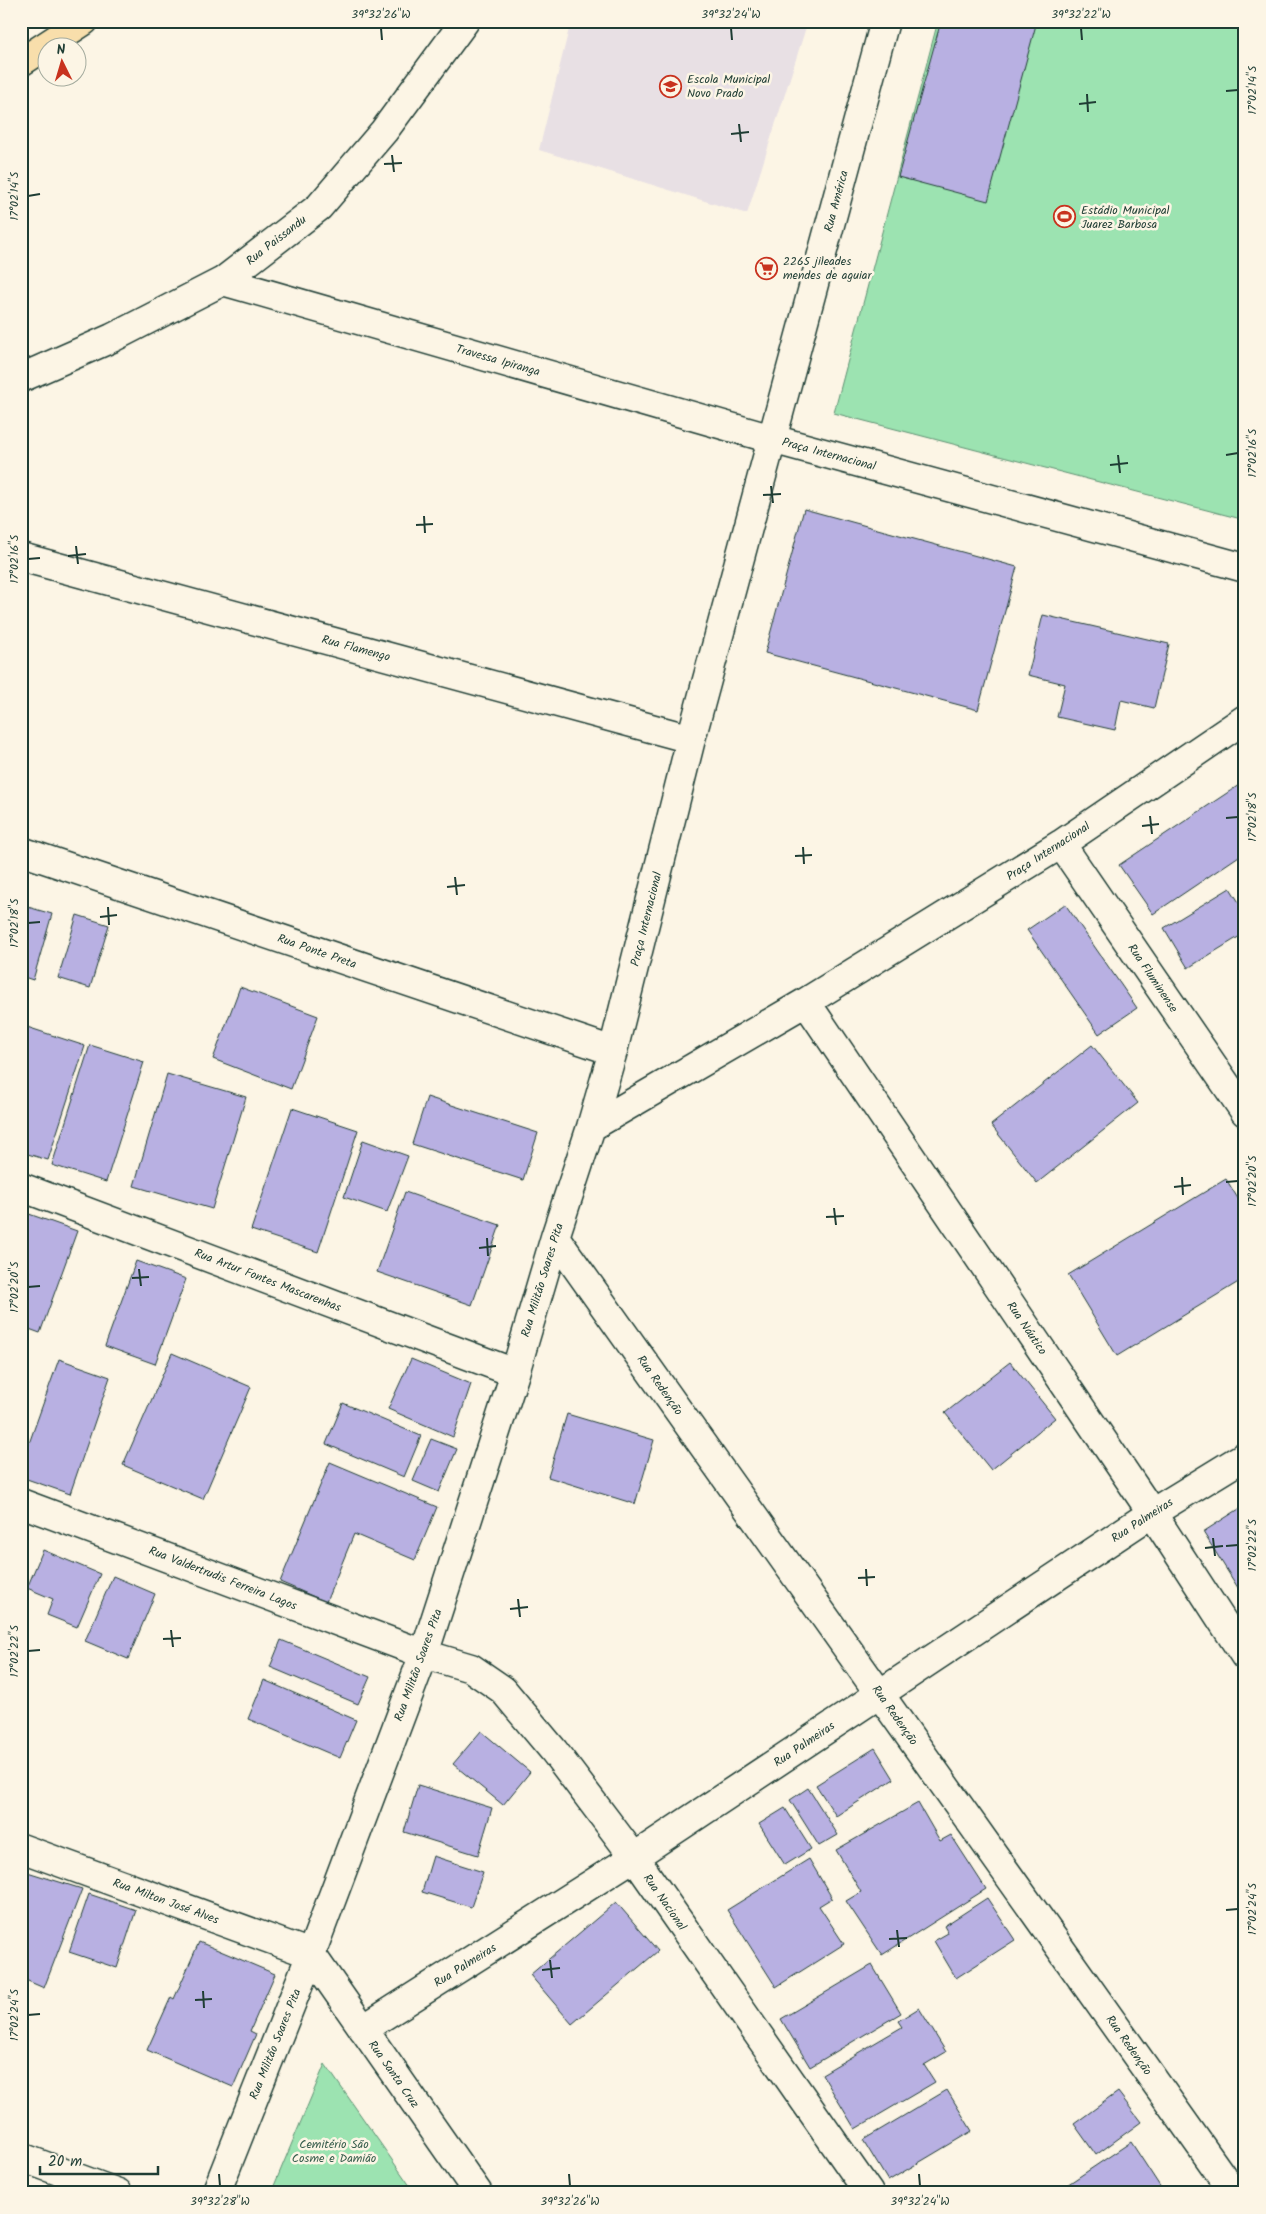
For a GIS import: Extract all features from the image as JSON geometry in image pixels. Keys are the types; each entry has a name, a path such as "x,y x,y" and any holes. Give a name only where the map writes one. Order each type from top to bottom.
{"highway":[{"path":"21,62 84,21"}],"street":[{"name":"Rua Paissandu","path":"21,378 112,338 223,281 319,207 384,131 465,21"},
{"name":"Rua América","path":"772,439 885,21"},
{"name":"Travessa Ipiranga","path":"223,281 772,439"},
{"name":"Praça Internacional","path":"591,1127 613,1051 691,739 772,439 1245,568"},
{"name":"Rua Flamengo","path":"21,557 691,739"},
{"name":"Praça Internacional","path":"591,1127 806,1002 1061,844 1245,719"},
{"name":"Rua Fluminense","path":"1061,844 1245,1112"},
{"name":"Rua Ponte Preta","path":"21,851 613,1051"},
{"name":"Rua Náutico","path":"806,1002 1152,1513 1245,1656"},
{"name":"Rua Militão Soares Pita","path":"216,2193 311,1954 424,1654 515,1373 554,1237 591,1127"},
{"name":"Rua Artur Fontes Mascarenhas","path":"21,1187 515,1373"},
{"name":"Rua Redenção","path":"554,1237 1234,2193"},
{"name":"Rua Palmeiras","path":"363,2029 634,1857 1152,1513 1245,1456"},
{"name":"Rua Valdertrudis Ferreira Lagos","path":"21,1503 424,1654"},
{"name":"Rua Nacional","path":"424,1654 471,1668 503,1690 554,1751 634,1857 869,2193"},
{"name":"Rua Milton José Alves","path":"21,1848 311,1954"},
{"name":"Rua Santa Cruz","path":"311,1954 478,2193"},
{"path":"21,2157 118,2193"}],"shaded area":[{"name":"Escola Municipal Novo Prado","path":"571,21 808,21 747,214 539,150"}],"green space":[{"name":"Estádio Municipal Juarez Barbosa","path":"938,21 1245,21 1245,520 834,413"},
{"name":"Cemitério São Cosme e Damião","path":"325,2064 415,2193 271,2193"}],"building":[{"path":"941,21 1037,21 988,201 898,177"},
{"path":"804,509 1017,567 978,710 765,653"},
{"path":"1043,615 1169,644 1154,708 1121,700 1115,730 1057,717 1065,684 1028,675"},
{"path":"1245,781 1245,852 1153,914 1119,865"},
{"path":"1230,888 1245,912 1245,933 1188,968 1164,928"},
{"path":"1065,904 1137,1008 1099,1034 1027,930"},
{"path":"21,905 52,914 33,980 21,976"},
{"path":"77,915 109,925 90,988 58,978"},
{"path":"240,987 318,1016 291,1089 213,1059"},
{"path":"24,1026 85,1046 48,1160 21,1152 21,1036"},
{"path":"90,1045 144,1062 106,1182 52,1165"},
{"path":"1092,1045 1138,1103 1037,1183 991,1125"},
{"path":"167,1074 246,1097 212,1209 134,1186"},
{"path":"427,1097 538,1133 523,1180 412,1144"},
{"path":"292,1108 358,1130 318,1252 251,1230"},
{"path":"363,1140 408,1156 387,1212 344,1197"},
{"path":"1226,1179 1245,1210 1245,1278 1117,1356 1068,1275"},
{"path":"405,1192 500,1225 472,1305 377,1272"},
{"path":"29,1214 77,1231 40,1333 21,1326 21,1234"},
{"path":"136,1261 186,1279 155,1364 105,1346"},
{"path":"172,1353 251,1387 203,1499 123,1465"},
{"path":"59,1359 110,1377 70,1494 21,1477 21,1466"},
{"path":"411,1359 471,1384 453,1437 388,1409"},
{"path":"1010,1362 1055,1418 991,1470 945,1413"},
{"path":"343,1403 421,1436 404,1477 326,1444"},
{"path":"567,1414 654,1440 635,1504 548,1477"},
{"path":"431,1439 457,1449 439,1492 413,1481"},
{"path":"330,1462 437,1507 415,1560 354,1534 326,1602 280,1582"},
{"path":"1239,1509 1245,1518 1245,1599 1203,1532"},
{"path":"43,1550 100,1574 77,1627 47,1615 53,1599 27,1588"},
{"path":"113,1576 155,1594 128,1659 85,1641"},
{"path":"281,1640 370,1677 358,1704 270,1667"},
{"path":"264,1680 356,1720 340,1758 248,1719"},
{"path":"481,1731 530,1772 503,1805 453,1764"},
{"path":"875,1748 894,1779 836,1816 816,1785"},
{"path":"418,1785 492,1808 478,1855 404,1832"},
{"path":"808,1788 838,1835 819,1846 790,1800"},
{"path":"918,1803 940,1841 951,1835 986,1889 882,1955 846,1901 861,1892 836,1850"},
{"path":"785,1808 811,1849 785,1865 759,1824"},
{"path":"433,1856 483,1872 471,1907 422,1892"},
{"path":"809,1859 832,1898 819,1906 844,1944 776,1987 727,1910"},
{"path":"21,1870 82,1889 44,1988 21,1978"},
{"path":"89,1894 136,1910 117,1968 69,1952"},
{"path":"987,1898 1015,1940 956,1978 934,1941 948,1933 944,1926"},
{"path":"616,1902 658,1951 572,2024 530,1975"},
{"path":"199,1942 275,1974 250,2031 256,2034 233,2087 147,2050 171,1997 174,1999"},
{"path":"872,1965 901,2013 810,2067 781,2019"},
{"path":"919,2008 946,2052 924,2065 935,2082 855,2129 822,2074 902,2027 898,2021"},
{"path":"947,2090 972,2131 888,2181 863,2140"},
{"path":"1118,2092 1141,2122 1096,2155 1074,2124"},
{"path":"1131,2142 1161,2188 1154,2193 1055,2193"}],"place":[{"name":"Escola Municipal Novo Prado","path":"671,86"},
{"name":"Estádio Municipal Juarez Barbosa","path":"1065,217"},
{"name":"2265 jileades mendes de aguiar","path":"767,268"}]}
